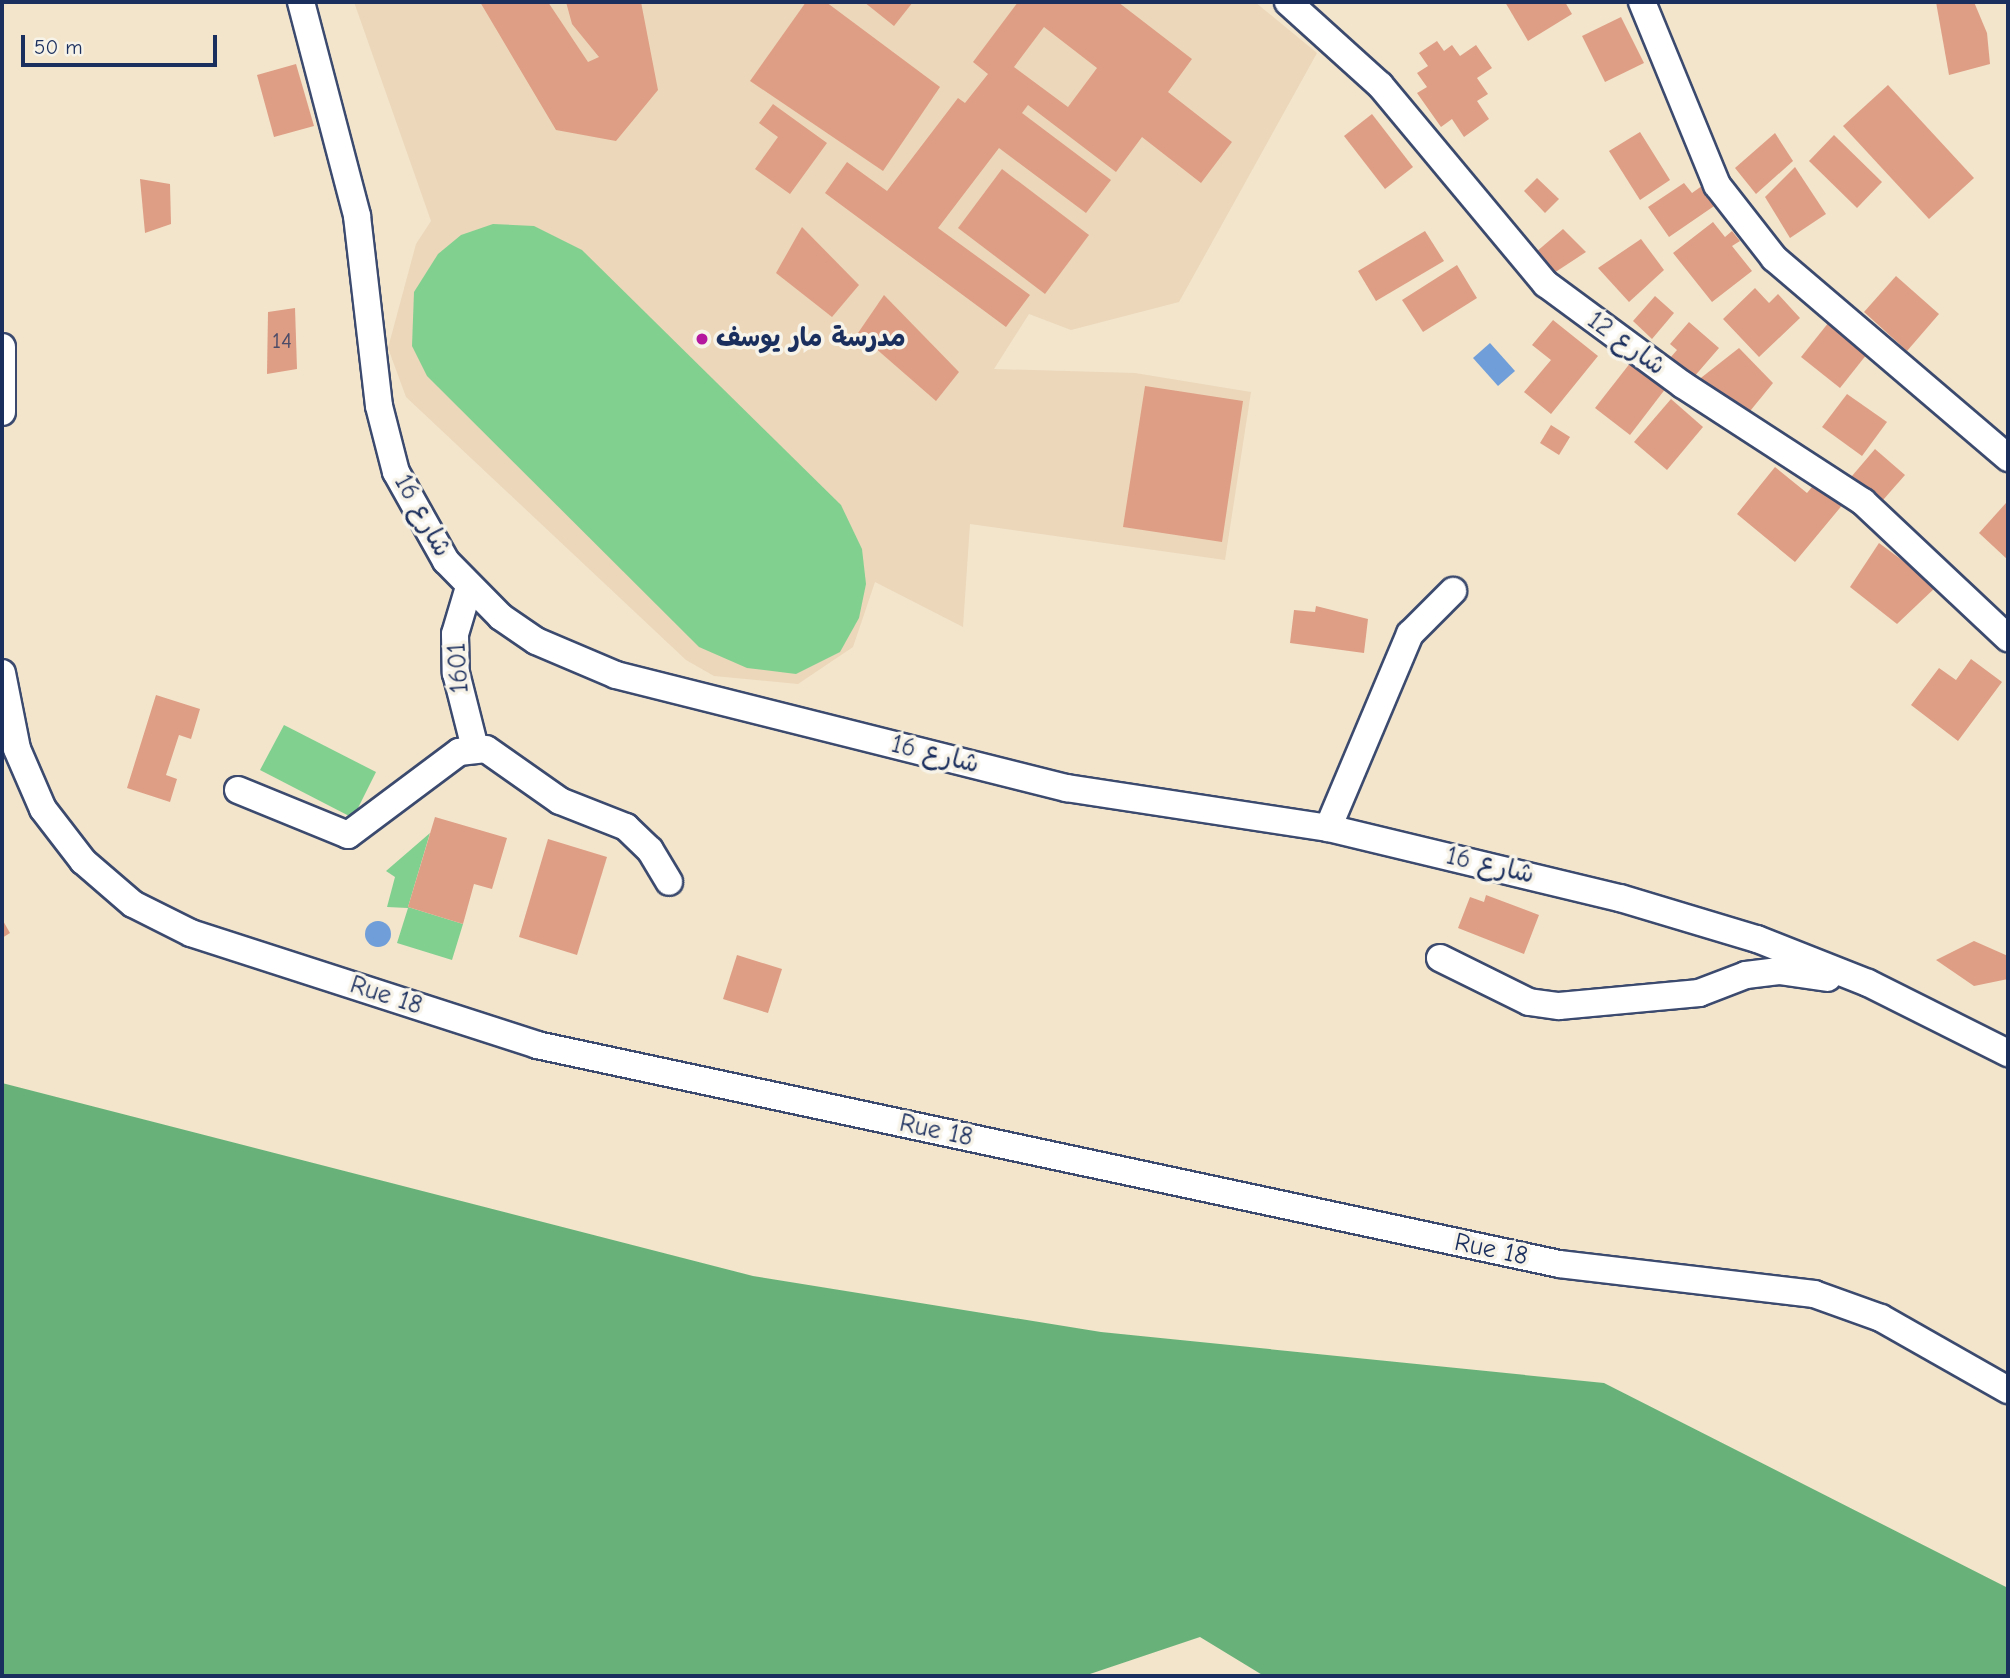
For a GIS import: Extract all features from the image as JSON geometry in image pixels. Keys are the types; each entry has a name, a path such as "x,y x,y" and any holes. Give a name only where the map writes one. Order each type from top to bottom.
{"street":[{"name":"شارع 16","path":"301,2 357,216 386,440 426,534 469,587 536,641 616,675 1067,788 1328,828 1620,898 1757,939 1868,984 2008,1054"},
{"name":"شارع 12","path":"1288,2 1380,85 1546,284 1683,385 1783,444 1863,502 2008,638"},
{"path":"1642,2 1717,185 1774,258 2008,458"},
{"path":"2,346 2,412"},
{"name":"1601","path":"469,587 455,634 456,673 475,748"},
{"path":"1328,828 1410,634 1454,591"},
{"name":"Rue 18","path":"2,673 17,748 43,809 83,861 133,904 191,933 537,1045 1559,1265 1814,1293 1881,1318 2008,1390"},
{"path":"238,790 348,835 452,757 475,748 497,752 560,801 626,827 650,850 669,882"},
{"path":"1440,958 1529,1002 1559,1006 1699,993 1746,975 1779,971 1868,984"}],"shaded area":[{"name":"مدرسة مار يوسف","path":"354,2 1255,2 1317,53 1179,302 1071,330 1029,314 994,369 1135,373 1251,392 1225,560 970,524 963,627 875,582 853,647 798,684 714,676 686,660 406,397 388,348 416,244 431,221"}],"green space":[{"path":"493,224 534,226 582,250 841,505 862,549 866,584 859,618 840,652 796,674 747,668 699,647 427,376 412,346 414,292 438,254 461,235"},
{"path":"284,725 376,772 353,818 260,770"},
{"path":"430,833 408,907 463,924 452,960 397,943 408,908 387,907 395,877 386,871"},
{"path":"2,1083 753,1276 1101,1332 1604,1383 2008,1588 2008,1676 1264,1676 1200,1637 1084,1676 2,1676"}],"water":[{"path":"1490,343 1515,371 1498,386 1473,358"},
{"path":"378,921 387,925 391,934 387,943 378,947 369,943 365,934 369,925"}],"building":[{"path":"480,2 548,2 588,62 599,57 572,24 566,2 641,2 658,90 616,141 556,130"},
{"path":"806,2 826,2 940,87 883,171 750,81"},
{"path":"864,2 913,2 894,26"},
{"path":"1018,2 1118,2 1192,59 1168,92 1232,142 1201,183 1142,137 1116,172 1028,105 1022,113 1111,180 1086,213 999,148 938,228 1030,295 1006,327 825,193 847,162 887,191 958,98 965,103 988,74 973,62","holes":["1044,27 1097,68 1068,107 1014,67"]},
{"path":"1505,2 1565,2 1572,14 1528,41"},
{"path":"1936,2 1974,2 1987,33 1990,64 1949,75"},
{"path":"1621,17 1644,63 1605,82 1582,36"},
{"path":"1437,41 1444,51 1452,45 1460,56 1476,45 1492,68 1477,78 1488,94 1477,101 1489,119 1464,137 1452,119 1441,127 1417,93 1427,87 1417,73 1428,66 1419,53"},
{"path":"296,64 314,126 274,137 257,75"},
{"path":"1888,85 1974,178 1929,219 1843,126"},
{"path":"773,104 827,143 790,194 755,169 778,137 759,123"},
{"path":"1372,114 1413,167 1385,189 1344,136"},
{"path":"1640,132 1670,180 1640,200 1609,151"},
{"path":"1775,133 1793,161 1756,194 1735,168"},
{"path":"1834,135 1882,182 1857,208 1809,161"},
{"path":"1795,167 1826,214 1790,238 1765,197"},
{"path":"1002,169 1089,235 1045,294 958,228"},
{"path":"1537,178 1559,199 1545,213 1524,191"},
{"path":"140,179 170,184 171,224 145,233"},
{"path":"1684,183 1692,193 1706,183 1720,202 1669,237 1648,207"},
{"path":"1713,222 1725,237 1732,231 1740,241 1732,246 1752,271 1712,302 1673,253"},
{"path":"802,227 859,285 832,317 776,273"},
{"path":"1563,229 1586,252 1554,273 1536,252"},
{"path":"1425,231 1444,261 1376,301 1358,271"},
{"path":"1641,239 1664,270 1629,302 1598,268"},
{"path":"1457,265 1477,298 1423,332 1402,300"},
{"path":"1896,276 1939,314 1907,351 1864,312"},
{"path":"1755,288 1769,303 1778,294 1800,318 1759,357 1723,319"},
{"path":"884,295 959,372 936,401 858,333"},
{"path":"1655,296 1674,313 1652,339 1633,321"},
{"path":"295,308 297,369 267,374 268,312"},
{"path":"1553,320 1598,356 1551,414 1524,392 1551,360 1532,345"},
{"path":"1689,322 1719,348 1693,378 1670,358 1677,350 1670,344"},
{"path":"1829,322 1867,354 1840,388 1801,357"},
{"path":"1739,348 1773,383 1746,416 1697,381"},
{"path":"1631,362 1666,388 1630,435 1595,408"},
{"path":"1145,386 1243,401 1222,542 1123,527"},
{"path":"1847,394 1887,422 1862,456 1822,427"},
{"path":"1671,399 1703,427 1667,470 1634,442"},
{"path":"1551,425 1570,437 1559,455 1540,443"},
{"path":"1875,449 1905,475 1876,508 1846,483"},
{"path":"1775,467 1807,493 1817,481 1844,503 1795,562 1737,514"},
{"path":"2006,503 2008,505 2008,560 1979,533"},
{"path":"1879,543 1937,586 1897,624 1850,587"},
{"path":"1316,606 1368,619 1364,653 1290,643 1294,610 1315,612"},
{"path":"1971,659 2002,682 1958,741 1911,705 1939,668 1956,680"},
{"path":"156,695 200,709 191,739 179,735 166,775 177,779 170,802 127,788"},
{"path":"435,817 507,838 492,889 474,884 463,924 408,907"},
{"path":"548,839 607,857 577,955 519,937"},
{"path":"1486,895 1539,915 1524,954 1458,928 1470,897 1484,902"},
{"path":"2,919 10,933 2,938"},
{"path":"1974,941 2008,956 2008,979 1974,986 1936,960"},
{"path":"737,955 782,969 768,1013 723,999"}],"place":[{"name":"مدرسة مار يوسف","path":"702,339"}]}
